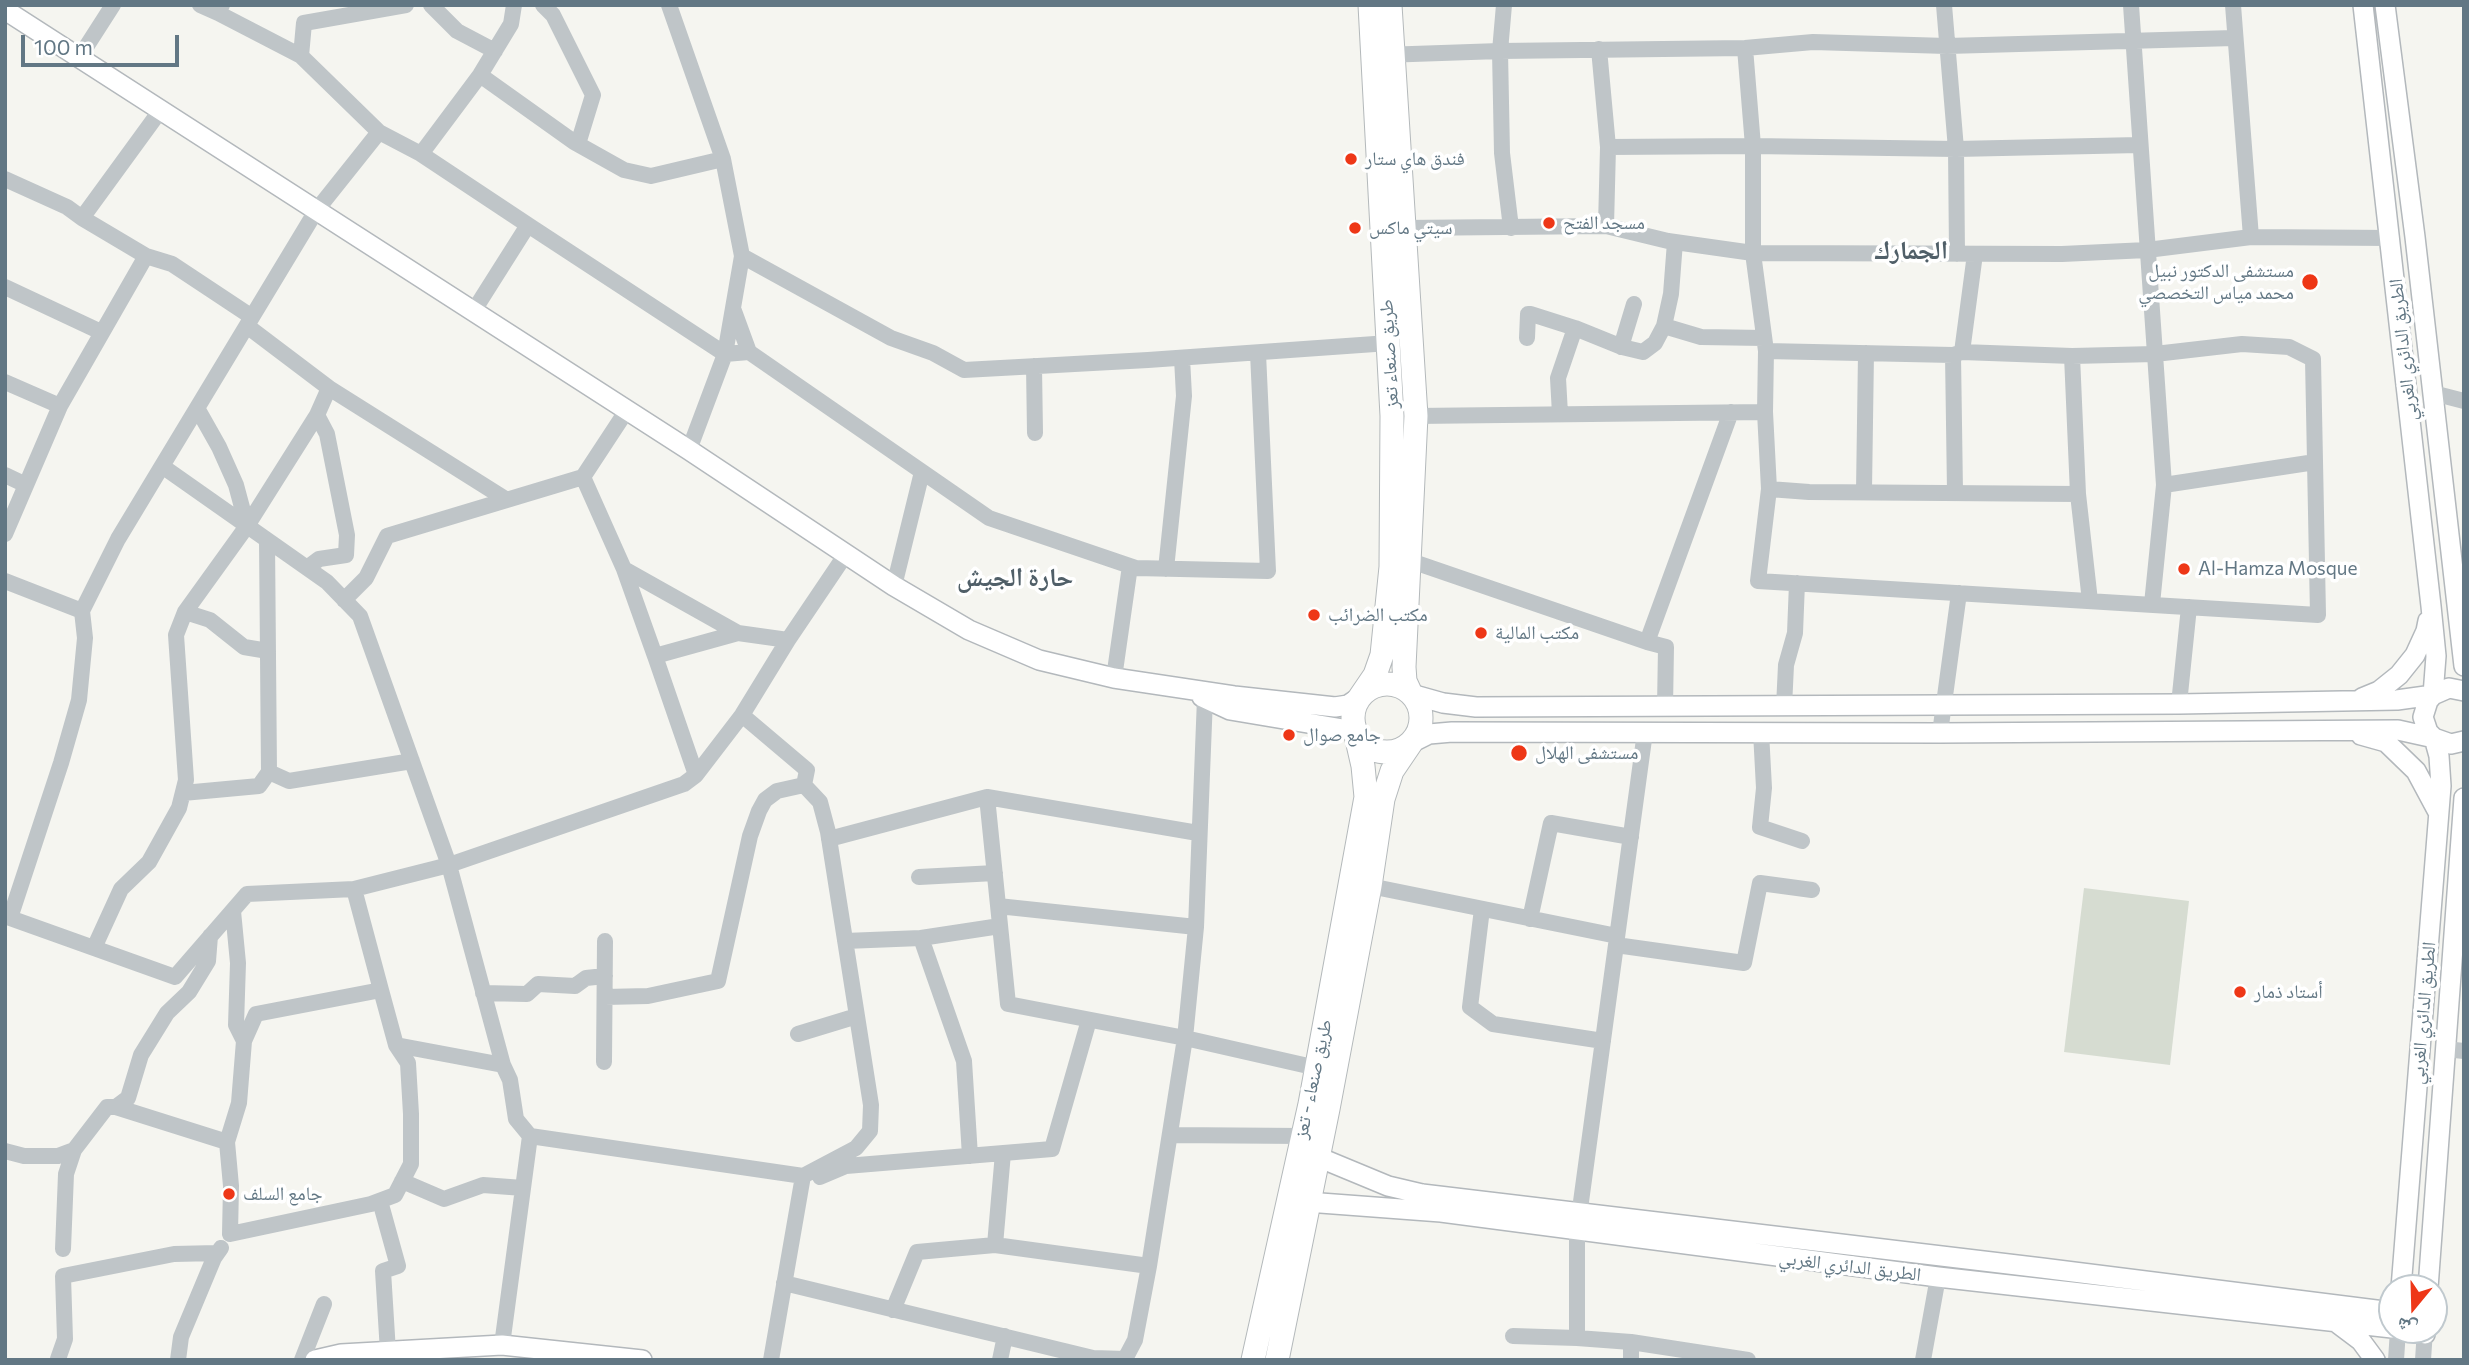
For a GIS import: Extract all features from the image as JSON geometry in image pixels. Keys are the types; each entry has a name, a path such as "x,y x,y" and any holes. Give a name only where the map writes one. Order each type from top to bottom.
{"highway":[{"name":"طريق صنعاء تعز","path":"1370,5 1383,55 1404,228 1416,416 1404,667 1405,681 1411,694"},
{"name":"طريق صنعاء تعز","path":"1360,697 1375,675 1382,655 1391,567 1392,416 1388,343 1383,55 1390,5"},
{"path":"1390,684 1401,687 1418,702 1421,724 1418,734 1375,798 1363,766 1353,719 1354,708 1368,690 1390,684"},
{"path":"1355,731 1369,748 1380,752 1402,750 1411,743"},
{"name":"طريق صنعاء - تعز","path":"1253,1360 1302,1136 1319,1106 1370,886 1375,798"},
{"name":"طريق صنعاء - تعز","path":"1277,1360 1318,1157 1317,1068 1375,798"}],"main road":[{"name":"الطريق الدائري الغربي","path":"2363,5 2431,606 2435,656 2433,695 2424,708 2423,716 2428,732 2434,738 2441,772 2402,1274"},
{"name":"الطريق الدائري الغربي","path":"2385,5 2415,237 2464,666"},
{"path":"5,10 689,450 894,586 940,614 1002,646 1039,660 1114,678 1234,696 1335,707 1348,705 1360,697"},
{"path":"2391,238 2415,237"},
{"path":"2355,701 2379,691 2399,675 2415,655 2426,631 2431,606"},
{"path":"1182,688 1230,710 1355,731"},
{"path":"1411,694 1443,704 1476,707 1784,707 2355,701 2397,700 2433,695 2449,688 2464,691"},
{"path":"1411,743 1429,734 1452,732 2343,730 2398,730 2451,744 2464,741"},
{"path":"2343,730 2386,742 2416,771 2439,814"},
{"name":"الطريق الدائري الغربي","path":"2430,1274 2454,1050 2463,809"},
{"name":"الطريق الدائري الغربي","path":"1318,1157 1388,1186 1578,1222 1938,1277 2378,1326"},
{"name":"الطريق الدائري الغربي","path":"1307,1202 1578,1222 2378,1310"},
{"path":"2333,1321 2361,1341 2375,1360"},
{"path":"315,1360 341,1354 502,1345 642,1360"},
{"path":"449,1360 508,1355 548,1360"}],"street":[{"path":"79,58 113,5"},
{"path":"201,5 220,9 301,56 379,132 421,154 725,354 749,352"},
{"path":"301,56 304,23 406,5"},
{"path":"431,5 457,31 495,51"},
{"path":"421,154 481,75 511,24 514,5"},
{"path":"543,5 553,15 593,95 578,144"},
{"path":"669,5 723,159 742,256 725,354 689,450"},
{"path":"1504,5 1500,51 1502,153 1511,228"},
{"path":"1944,5 1956,149 1957,254"},
{"path":"2131,5 2164,485 2152,604"},
{"path":"2233,5 2251,237"},
{"path":"1383,55 1745,48 1814,42 1947,46 2234,38"},
{"path":"1664,326 1701,337 1765,344 1866,353 2072,356 2155,354 2242,344 2289,346 2312,359 2318,615 1758,581 1769,488 1765,344 1754,253 1753,146 1745,48"},
{"path":"1599,49 1608,147 1606,226"},
{"path":"481,75 578,144 624,170 651,176 723,159"},
{"path":"82,218 160,111"},
{"path":"379,132 316,211 118,539 82,611 85,638 79,700 61,763 13,882 8,926 94,948 175,977 247,894 354,889 449,865 684,784 696,775 741,715 846,554"},
{"path":"1608,147 1956,149 2139,145"},
{"path":"5,179 67,206 82,218 146,256 172,264 249,321 329,388 507,500"},
{"path":"473,312 528,225"},
{"path":"1404,228 1606,226 1675,242 1754,253 1825,251 2062,254 2147,250 2251,237 2391,238"},
{"path":"1527,338 1528,314 1575,328 1621,347 1643,352 1656,343 1664,326 1671,294 1675,242"},
{"path":"1955,492 1957,353 1975,254"},
{"path":"5,534 60,406 146,256"},
{"path":"742,256 891,338 933,353 964,370 1388,343"},
{"path":"5,287 101,332"},
{"path":"1621,347 1634,304"},
{"path":"734,311 749,352 989,518 1130,566 1166,569 1268,571 1258,352"},
{"path":"1560,414 1558,378 1575,328"},
{"path":"1864,491 1866,353"},
{"path":"2072,356 2078,494 2090,601"},
{"path":"1166,569 1184,396 1182,358"},
{"path":"1034,366 1035,433"},
{"path":"5,382 60,406"},
{"path":"94,948 121,889 149,862 179,808 186,780 176,635 185,612 247,526 317,415 329,388"},
{"path":"2433,393 2464,401"},
{"path":"197,408 236,485 247,526"},
{"path":"344,600 366,578 387,536 583,477 627,410"},
{"path":"1647,642 1731,412"},
{"path":"1416,416 1765,412"},
{"path":"307,568 319,559 346,555 347,545 327,434 317,415"},
{"path":"2164,485 2315,463"},
{"path":"162,466 327,582 360,616 449,865 503,1065 510,1080 516,1119 530,1136 803,1176 856,1148 870,1131 871,1105 829,839 820,802 804,785"},
{"path":"894,586 922,471"},
{"path":"5,475 26,485"},
{"path":"583,477 624,569 696,775"},
{"path":"1769,488 1809,492 2078,494"},
{"path":"183,793 259,786 270,772 267,540"},
{"path":"1411,561 1666,647 1665,707"},
{"path":"1114,678 1130,566"},
{"path":"624,569 738,633 788,640"},
{"path":"5,581 82,611"},
{"path":"1784,707 1786,665 1795,633 1797,583"},
{"path":"1940,733 1959,593"},
{"path":"2179,704 2189,607"},
{"path":"185,612 210,620 244,647 268,651"},
{"path":"656,656 738,633"},
{"path":"784,1283 1093,1358 1125,1359 1135,1340 1149,1266 1185,1038 1196,927 1205,698"},
{"path":"741,715 807,770 804,785"},
{"path":"1577,1338 1578,1222 1645,732"},
{"path":"1761,733 1764,788 1760,827 1802,841"},
{"path":"270,772 289,781 412,761"},
{"path":"605,998 648,996 718,981 750,836 759,811 765,800 776,791 804,785"},
{"path":"829,839 987,797 1198,833"},
{"path":"987,797 1008,1004 1185,1038 1317,1068"},
{"path":"1530,919 1551,823 1631,837"},
{"path":"919,877 995,873"},
{"path":"1370,886 1530,919 1617,941 1744,963 1760,883 1812,890"},
{"path":"230,1234 380,1201 395,1195 411,1164 408,1062 396,1045 354,889"},
{"path":"998,906 1196,927"},
{"path":"1482,909 1470,1007 1493,1024 1603,1041"},
{"path":"233,911 238,963 236,1025 244,1041"},
{"path":"845,941 921,938 1000,926"},
{"path":"116,1107 128,1098 141,1055 167,1013 189,992 208,961 211,936"},
{"path":"921,938 964,1061 970,1156"},
{"path":"604,1062 605,941"},
{"path":"484,993 527,994 538,984 575,986 586,978 605,976"},
{"path":"178,1360 181,1337 217,1253 230,1234 231,1186 227,1142 239,1104 244,1041 257,1014 382,990"},
{"path":"798,1034 857,1016"},
{"path":"799,1197 810,1181 846,1167 1052,1149 1089,1020"},
{"path":"396,1045 503,1065"},
{"path":"63,1249 66,1174 74,1150 107,1107 116,1107 227,1142"},
{"path":"1170,1135 1302,1136"},
{"path":"502,1345 530,1136"},
{"path":"5,1152 24,1156 58,1156 74,1150"},
{"path":"995,1245 1003,1153"},
{"path":"771,1360 803,1176"},
{"path":"402,1181 444,1199 483,1185 523,1188"},
{"path":"380,1201 398,1266 383,1271 388,1352"},
{"path":"894,1310 917,1252 995,1245 1149,1266"},
{"path":"58,1359 65,1339 63,1276 174,1254 217,1253"},
{"path":"1923,1360 1938,1277"},
{"path":"302,1360 324,1304"},
{"path":"1000,1360 1005,1336"},
{"path":"1513,1336 1631,1342 1748,1360"},
{"path":"1631,1342 1631,1360"}],"shaded area":[{"path":"2084,888 2189,901 2170,1065 2064,1052"}],"place":[{"name":"فندق هاي ستار","path":"1351,159"},
{"name":"مسجد الفتح","path":"1549,223"},
{"name":"سيتي ماكس","path":"1355,228"},
{"name":"مستشفى الدكتور نبيل محمد مياس التخصصي","path":"2310,282"},
{"name":"Al-Hamza Mosque","path":"2184,569"},
{"name":"مكتب الضرائب","path":"1314,615"},
{"name":"مكتب المالية","path":"1481,633"},
{"name":"جامع صوال","path":"1289,735"},
{"name":"مستشفى الهلال","path":"1519,753"},
{"name":"أستاد ذمار","path":"2240,992"},
{"name":"جامع السلف","path":"229,1194"}],"district":[{"name":"الجمارك","path":"1911,250"},
{"name":"حارة الجيش","path":"1015,577"}]}
